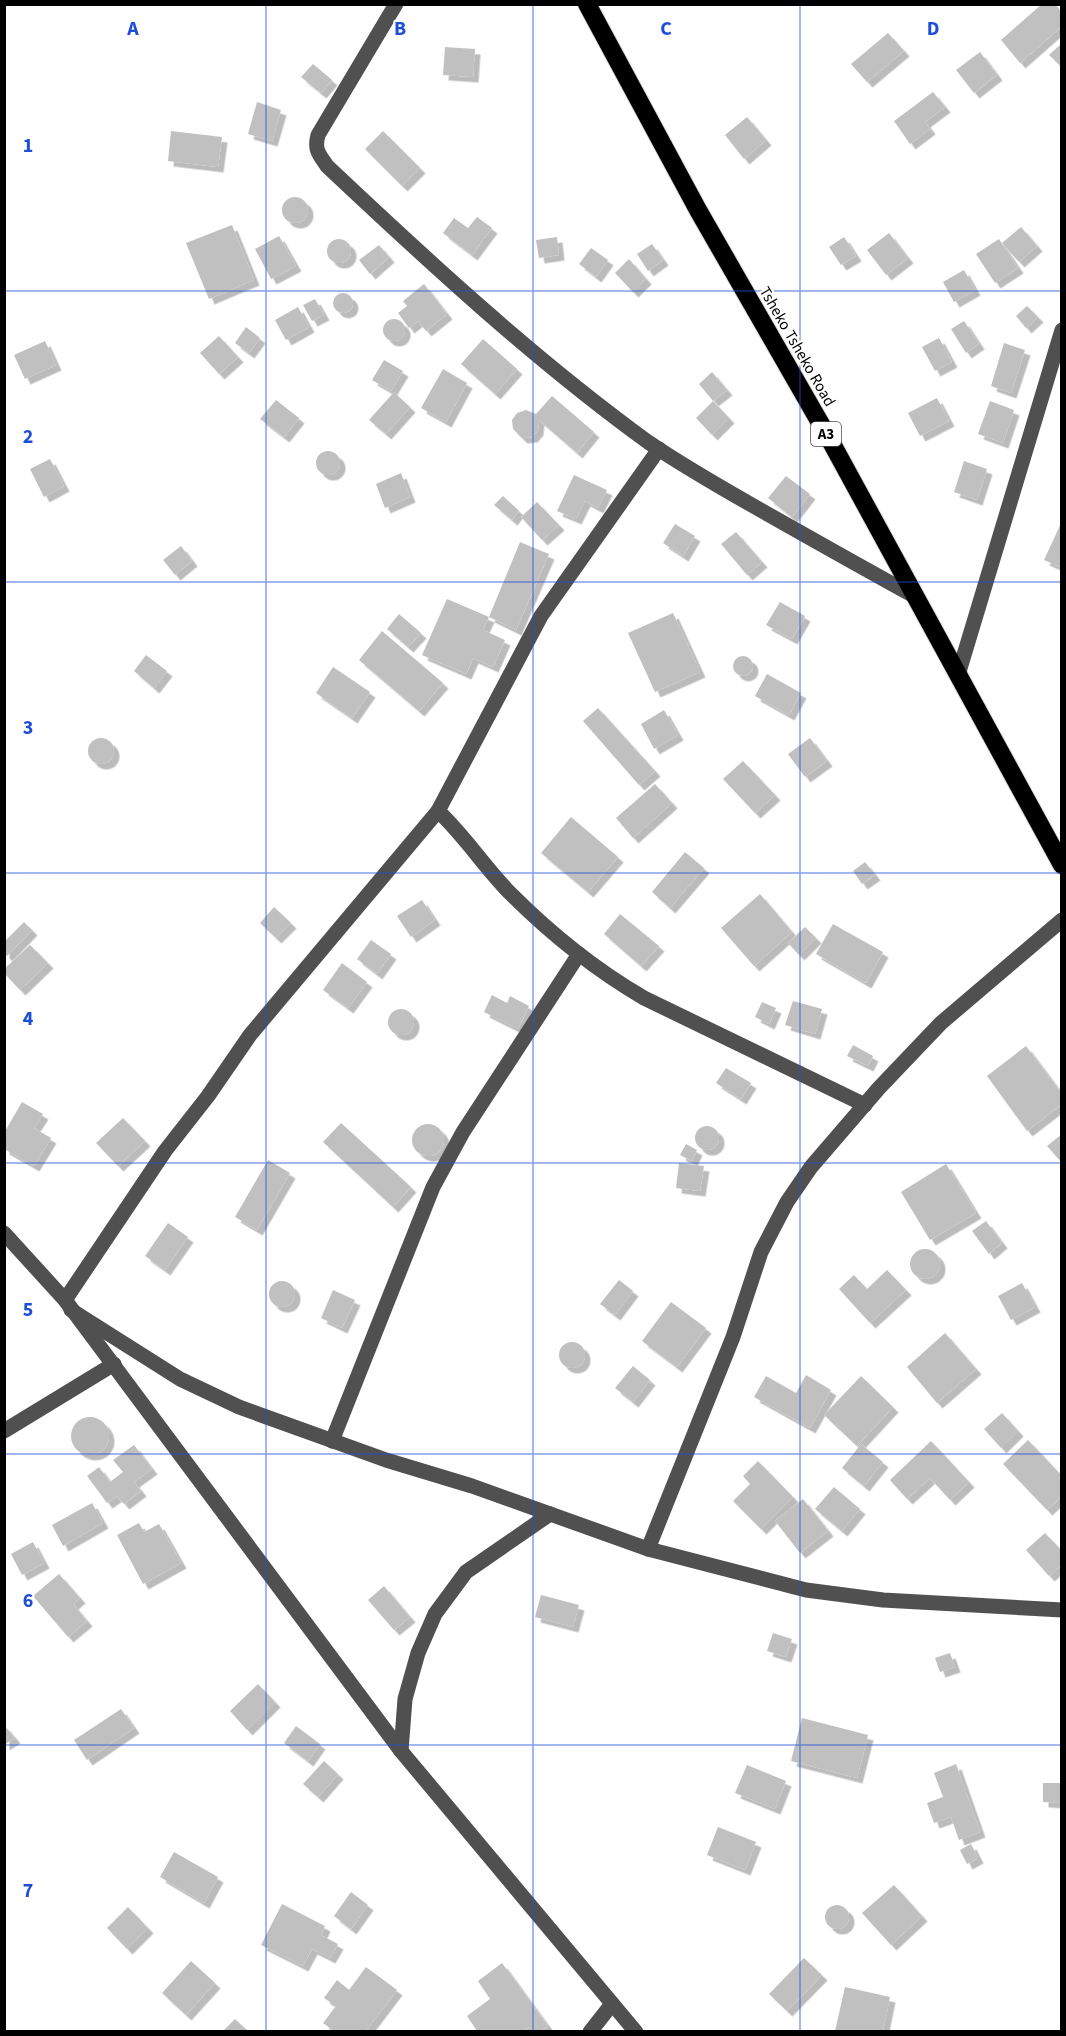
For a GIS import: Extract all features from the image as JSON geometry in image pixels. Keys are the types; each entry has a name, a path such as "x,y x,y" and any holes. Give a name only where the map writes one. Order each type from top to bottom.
{"highway":[{"name":"Tsheko Tsheko Road","path":"587,4 698,210 830,440 1062,865"}],"street":[{"path":"396,4 318,135 316,145 327,166 488,314 580,390 658,449 724,489 916,597"},
{"path":"958,675 1062,330"},
{"path":"68,1305 165,1151 208,1096 250,1035 438,811 541,616 658,449"},
{"path":"438,811 510,894 612,980 644,998 865,1105"},
{"path":"648,1549 733,1337 761,1252 788,1202 811,1167 941,1023 1062,920"},
{"path":"332,1441 433,1187 462,1132 579,954"},
{"path":"4,1233 68,1305 114,1364 401,1751 636,2031"},
{"path":"68,1305 180,1379 239,1407 386,1460 472,1486 648,1549 806,1590 883,1600 1062,1610"},
{"path":"4,1431 114,1364"},
{"path":"401,1751 405,1699 418,1653 435,1614 466,1572 550,1514"},
{"path":"590,2031 612,2004"}],"building":[{"path":"1042,4 1055,4 1062,12 1062,26 1020,63 1001,40"},
{"path":"888,33 904,51 867,82 851,64"},
{"path":"1062,43 1062,67 1049,55"},
{"path":"445,47 475,49 473,77 443,75"},
{"path":"980,52 997,75 974,93 956,70"},
{"path":"313,64 332,80 321,93 301,77"},
{"path":"933,92 945,107 925,122 930,129 910,144 894,121"},
{"path":"257,102 281,110 272,141 248,134"},
{"path":"747,117 766,140 744,159 725,135"},
{"path":"171,131 222,137 218,167 168,161"},
{"path":"383,131 420,168 402,186 365,149"},
{"path":"295,197 304,201 308,210 304,219 295,223 286,219 282,210 286,201"},
{"path":"477,217 492,228 472,255 443,233 454,218 468,228"},
{"path":"232,225 254,280 209,299 186,243"},
{"path":"1021,227 1037,246 1019,262 1002,243"},
{"path":"889,233 908,258 886,275 867,250"},
{"path":"279,236 296,266 271,279 255,249"},
{"path":"557,237 559,255 539,258 536,240"},
{"path":"844,237 856,256 841,265 829,247"},
{"path":"334,239 344,239 351,246 351,256 344,263 334,263 327,256 327,246"},
{"path":"999,239 1018,268 995,283 976,254"},
{"path":"652,244 663,260 648,271 637,254"},
{"path":"379,245 389,257 370,274 359,260"},
{"path":"591,248 608,260 596,277 579,264"},
{"path":"629,259 646,279 633,292 615,273"},
{"path":"964,270 975,290 954,302 943,282"},
{"path":"424,284 447,314 426,331 418,321 409,328 398,313 407,306 403,301"},
{"path":"343,293 350,296 353,303 350,310 343,313 336,310 333,303 336,296"},
{"path":"315,299 324,315 312,321 303,305"},
{"path":"1027,306 1038,317 1026,328 1016,316"},
{"path":"298,307 309,327 286,340 275,320"},
{"path":"394,319 402,322 405,330 402,338 394,341 386,338 383,330 386,322"},
{"path":"964,321 979,344 966,353 951,329"},
{"path":"246,327 260,338 249,353 235,343"},
{"path":"219,336 238,357 219,374 200,353"},
{"path":"939,338 952,362 935,371 922,347"},
{"path":"483,339 517,369 495,394 461,364"},
{"path":"45,341 56,365 25,379 14,355"},
{"path":"1004,343 1025,350 1011,393 991,386"},
{"path":"384,360 403,371 391,391 372,380"},
{"path":"443,369 467,383 446,422 421,408"},
{"path":"712,372 727,390 713,401 699,384"},
{"path":"394,392 410,407 386,434 369,420"},
{"path":"552,396 594,432 577,453 539,420 538,430 532,437 522,438 513,429 512,420 517,413 526,410 536,414"},
{"path":"937,398 949,421 920,436 908,413"},
{"path":"276,400 299,418 284,437 260,419"},
{"path":"713,401 729,418 712,435 696,418"},
{"path":"990,401 1014,410 1003,443 978,434"},
{"path":"328,451 337,454 340,463 337,472 328,475 319,472 316,463 319,454"},
{"path":"50,459 64,486 44,497 30,469"},
{"path":"964,461 987,469 977,500 954,492"},
{"path":"401,473 410,497 385,508 376,484"},
{"path":"574,475 607,490 598,508 585,501 576,519 557,511"},
{"path":"786,476 810,494 792,517 768,498"},
{"path":"503,496 519,511 512,520 494,505"},
{"path":"537,502 559,525 542,540 521,517"},
{"path":"1062,521 1062,568 1044,560"},
{"path":"675,524 695,536 683,556 663,543"},
{"path":"736,532 762,562 747,575 721,544"},
{"path":"520,542 549,554 516,630 489,617"},
{"path":"181,546 192,561 175,575 163,560"},
{"path":"447,599 489,617 483,630 505,640 493,667 473,658 466,674 422,655"},
{"path":"780,602 805,616 792,639 766,625"},
{"path":"673,613 700,672 655,692 628,633"},
{"path":"399,614 421,633 408,647 387,629"},
{"path":"382,631 443,683 419,711 359,660"},
{"path":"146,655 167,671 154,688 134,671"},
{"path":"739,656 747,656 753,662 753,670 747,676 739,676 733,670 733,662"},
{"path":"333,667 370,692 352,718 316,693"},
{"path":"767,674 801,693 789,715 755,696"},
{"path":"598,708 655,771 639,785 583,721"},
{"path":"664,710 678,735 654,749 641,724"},
{"path":"101,738 110,742 114,751 110,760 101,764 92,760 88,751 92,742"},
{"path":"810,738 827,761 805,777 788,754"},
{"path":"743,761 775,795 755,813 723,779"},
{"path":"655,784 672,803 633,838 616,818"},
{"path":"571,817 618,857 588,892 541,853"},
{"path":"685,852 704,868 670,908 652,892"},
{"path":"865,862 875,875 862,884 853,871"},
{"path":"760,894 792,932 754,966 721,928"},
{"path":"422,900 435,920 411,937 397,916"},
{"path":"274,907 291,923 276,938 260,923"},
{"path":"620,914 659,946 641,966 604,934"},
{"path":"24,922 32,930 7,956 4,953 4,942"},
{"path":"833,924 883,952 866,983 816,954"},
{"path":"805,927 816,938 799,955 788,943"},
{"path":"371,940 391,954 377,974 357,959"},
{"path":"30,945 48,963 20,990 4,973 4,969"},
{"path":"342,963 367,982 348,1008 323,990"},
{"path":"492,995 507,1003 510,996 529,1006 518,1029 484,1012"},
{"path":"793,1001 822,1009 815,1034 785,1025"},
{"path":"762,1002 776,1008 769,1024 755,1017"},
{"path":"401,1009 410,1013 414,1022 410,1031 401,1035 392,1031 388,1022 392,1013"},
{"path":"853,1045 873,1056 868,1066 847,1056"},
{"path":"1026,1046 1062,1094 1062,1104 1027,1131 987,1076"},
{"path":"726,1068 751,1083 741,1099 716,1083"},
{"path":"22,1102 43,1114 34,1128 51,1138 34,1166 4,1149 4,1133"},
{"path":"123,1118 145,1141 118,1166 96,1143"},
{"path":"341,1123 411,1187 393,1207 323,1142"},
{"path":"428,1124 439,1129 444,1140 439,1151 428,1156 417,1151 412,1140 417,1129"},
{"path":"707,1126 716,1129 719,1138 716,1147 707,1150 698,1147 695,1138 698,1129"},
{"path":"1062,1134 1062,1163 1047,1146"},
{"path":"686,1144 697,1150 692,1161 680,1155"},
{"path":"268,1160 290,1173 257,1230 235,1217"},
{"path":"679,1163 704,1166 700,1191 676,1188"},
{"path":"946,1164 976,1213 930,1240 901,1192"},
{"path":"986,1221 1002,1243 989,1254 972,1231"},
{"path":"168,1223 188,1237 165,1270 145,1256"},
{"path":"925,1249 936,1253 940,1264 936,1275 925,1279 914,1275 910,1264 914,1253"},
{"path":"887,1270 906,1290 870,1323 839,1289 854,1275 867,1289"},
{"path":"619,1280 633,1291 615,1315 600,1304"},
{"path":"282,1281 291,1285 295,1294 291,1303 282,1307 273,1303 269,1294 273,1285"},
{"path":"1022,1283 1035,1307 1011,1320 998,1296"},
{"path":"333,1290 355,1300 342,1328 321,1318"},
{"path":"671,1302 706,1328 677,1367 642,1341"},
{"path":"945,1333 976,1369 937,1403 907,1367"},
{"path":"572,1342 581,1346 585,1355 581,1364 572,1368 563,1364 559,1355 563,1346"},
{"path":"633,1366 650,1380 633,1402 615,1388"},
{"path":"806,1375 831,1390 810,1428 754,1397 766,1376 796,1393"},
{"path":"861,1376 893,1407 857,1446 824,1415"},
{"path":"1002,1413 1018,1431 1001,1448 984,1429"},
{"path":"90,1417 103,1423 109,1436 103,1449 90,1455 77,1449 71,1436 77,1423"},
{"path":"1028,1440 1062,1476 1062,1496 1047,1510 1003,1464"},
{"path":"931,1441 969,1482 950,1500 930,1478 907,1499 890,1480"},
{"path":"861,1444 883,1462 864,1486 842,1468"},
{"path":"134,1445 152,1469 134,1482 141,1491 124,1504 117,1496 107,1503 87,1476 99,1467 110,1482 123,1472 113,1460"},
{"path":"758,1461 793,1497 761,1529 733,1501 750,1484 743,1476"},
{"path":"834,1487 860,1509 842,1531 815,1509"},
{"path":"803,1499 828,1531 800,1553 775,1521"},
{"path":"92,1503 103,1523 63,1546 52,1525"},
{"path":"139,1523 144,1532 159,1524 181,1563 143,1584 117,1535"},
{"path":"1045,1533 1062,1551 1062,1565 1049,1576 1026,1550"},
{"path":"33,1542 44,1563 22,1575 11,1554"},
{"path":"59,1574 80,1598 73,1604 87,1621 68,1637 33,1596"},
{"path":"384,1586 410,1617 394,1630 368,1600"},
{"path":"541,1595 579,1605 573,1627 535,1617"},
{"path":"773,1633 792,1639 786,1657 767,1651"},
{"path":"950,1653 955,1667 940,1672 935,1658"},
{"path":"258,1684 275,1702 247,1730 230,1711"},
{"path":"121,1709 134,1728 87,1760 74,1740"},
{"path":"802,1718 868,1735 857,1778 791,1761"},
{"path":"4,1725 15,1738 4,1745"},
{"path":"296,1726 320,1744 308,1761 284,1743"},
{"path":"324,1761 338,1774 318,1797 303,1784"},
{"path":"956,1764 980,1832 959,1840 951,1817 934,1823 927,1803 943,1797 934,1773"},
{"path":"747,1765 786,1781 775,1809 735,1793"},
{"path":"1043,1783 1062,1783 1061,1803 1043,1802"},
{"path":"718,1827 756,1842 745,1870 707,1855"},
{"path":"971,1844 978,1858 967,1864 960,1850"},
{"path":"174,1852 218,1877 204,1903 160,1877"},
{"path":"894,1885 922,1916 891,1945 862,1913"},
{"path":"351,1892 368,1905 351,1929 334,1916"},
{"path":"282,1904 325,1926 321,1935 338,1944 330,1958 312,1949 303,1966 261,1945"},
{"path":"837,1905 846,1908 849,1917 846,1926 837,1929 828,1926 825,1917 828,1908"},
{"path":"128,1907 148,1928 127,1949 107,1928"},
{"path":"804,1958 822,1975 787,2011 769,1994"},
{"path":"191,1961 215,1983 186,2015 162,1993"},
{"path":"502,1963 548,2026 541,2031 533,2031 530,2027 523,2031 477,2031 467,2016 490,1999 478,1981"},
{"path":"366,1967 397,1990 366,2031 334,2031 323,2023 336,2006 324,1998 337,1980 349,1990"},
{"path":"845,1987 890,1997 883,2031 835,2031"},
{"path":"235,2019 248,2031 223,2031"}]}
